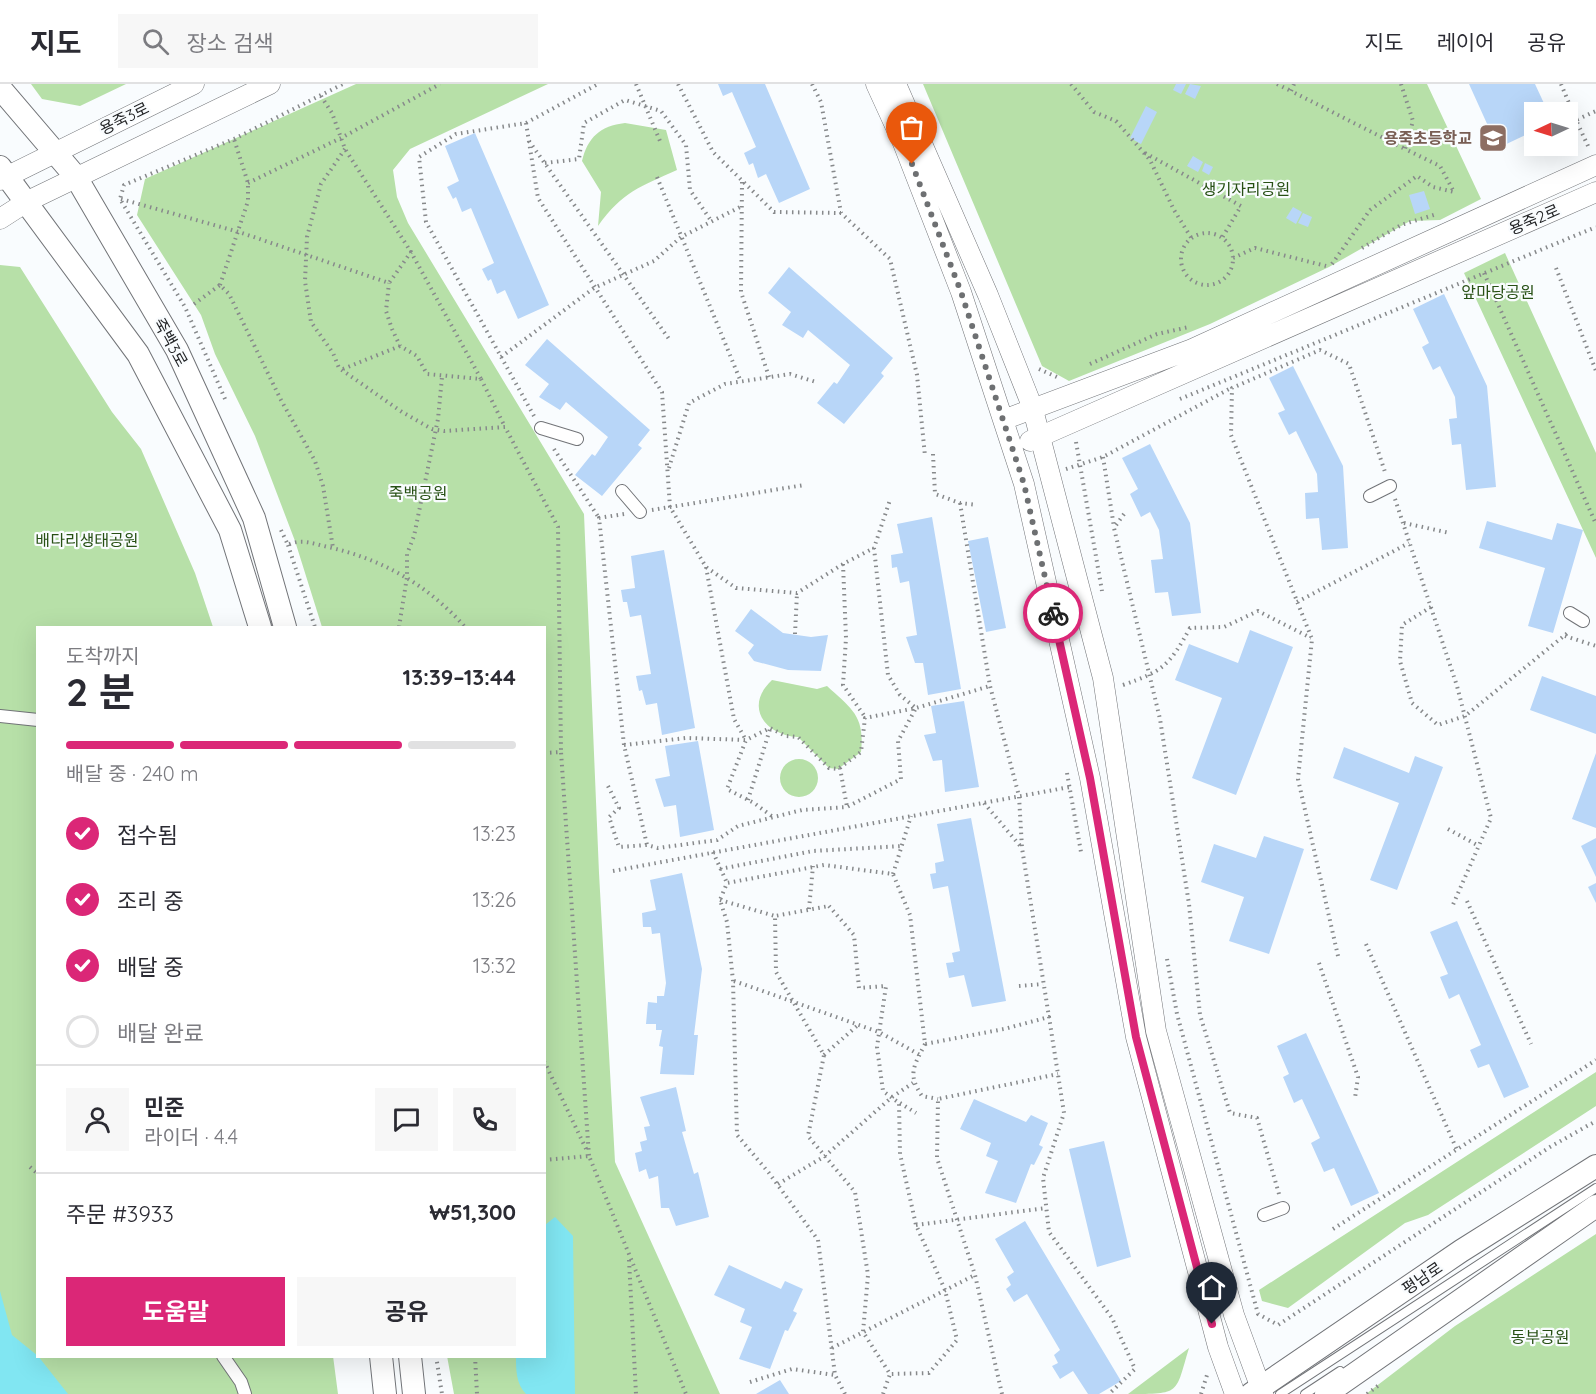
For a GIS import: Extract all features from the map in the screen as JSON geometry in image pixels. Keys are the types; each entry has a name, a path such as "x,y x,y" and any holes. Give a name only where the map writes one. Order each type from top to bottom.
{"main road":[{"name":"죽백3로","path":"0,88 76,177 177,350 254,518 285,626"},
{"path":"2,174 28,201 138,354 230,530 260,626"},
{"name":"평남로","path":"1264,1392 1461,1251 1596,1166"},
{"path":"1326,1394 1596,1204"},
{"path":"381,1358 385,1394"},
{"path":"410,1358 414,1394"}],"street":[{"name":"용죽3로","path":"2,174 194,84"},
{"path":"0,219 28,201 76,177 270,84"},
{"path":"876,84 903,143 961,292 1024,484 1090,778 1136,1037 1218,1347 1235,1394"},
{"path":"896,84 988,296 1032,409 1040,436 1103,678 1156,1031 1234,1315 1264,1392"},
{"path":"1003,420 1192,349 1596,165"},
{"name":"용죽2로","path":"1012,449 1596,192"},
{"path":"541,428 577,439"},
{"path":"1370,496 1390,486"},
{"path":"622,491 640,512"},
{"path":"1570,613 1583,621"},
{"path":"0,716 36,720"},
{"path":"1264,1215 1283,1208"},
{"path":"224,1358 242,1382 245,1394"}],"lane":[{"path":"1264,1392 1596,1188"},
{"path":"1363,1356 1596,1204"},
{"path":"1305,1394 1344,1368"}],"path":[{"path":"343,84 234,139 124,185 120,199 239,232 389,283"},
{"path":"248,183 341,138 440,84"},
{"path":"598,84 525,123 456,134 419,157 426,222 541,428 599,518 624,745 648,845"},
{"path":"636,84 660,141"},
{"path":"678,84 713,152 774,212 841,213"},
{"path":"812,84 821,102 841,213 890,259 917,375 924,456"},
{"path":"1071,84 1094,112 1116,122 1150,160 1174,210 1192,238"},
{"path":"1277,84 1440,166 1454,192 1434,187 1417,176 1370,210 1329,267"},
{"path":"1291,91 1294,84"},
{"path":"1401,84 1413,122 1405,149"},
{"path":"1561,84 1568,102"},
{"path":"321,96 332,113 345,149 411,252 481,379 558,528 561,752 589,1156"},
{"path":"545,164 579,159 584,123 625,100 661,111 686,145 690,190 712,222"},
{"path":"1578,119 1596,111"},
{"path":"525,123 538,198 662,392 670,507 706,567 734,719 746,740"},
{"path":"1578,124 1588,146"},
{"path":"194,304 220,285 248,201 248,183 234,139"},
{"path":"528,140 669,339"},
{"path":"345,149 321,184 307,237 305,280 311,322 342,369 402,412 435,430 505,427"},
{"path":"1142,151 1241,206 1222,237"},
{"path":"657,177 741,382"},
{"path":"742,181 741,292 769,378"},
{"path":"501,357 594,288 654,261 681,237 742,206"},
{"path":"1360,249 1401,225 1441,212"},
{"path":"1174,401 1596,227"},
{"path":"1207,233 1222,237 1232,250 1233,266 1223,280 1206,285 1197,283 1184,271 1182,253 1192,238 1207,233"},
{"path":"1233,258 1256,248 1329,267"},
{"path":"411,252 389,283 386,311 400,346 417,356 427,374 481,379"},
{"path":"1319,272 1340,261"},
{"path":"1556,268 1596,372"},
{"path":"1484,273 1596,524"},
{"path":"220,285 229,294 249,331 281,400 315,461 323,486 333,548"},
{"path":"1085,366 1157,334 1196,325"},
{"path":"342,369 400,346"},
{"path":"1058,472 1103,457 1232,388 1320,350 1349,364 1431,607 1465,716 1491,818 1452,907"},
{"path":"1035,360 1039,369 1058,379 1065,375"},
{"path":"668,472 689,403 725,384 790,374 816,382"},
{"path":"399,626 407,577 407,554 414,536 435,430 442,377"},
{"path":"1232,388 1231,435 1312,639 1298,779 1338,956"},
{"path":"1086,437 1076,441 1103,593"},
{"path":"933,454 935,494 960,503 977,505"},
{"path":"1103,457 1114,528 1160,719 1189,904 1200,1015 1230,1113 1257,1118 1283,1208"},
{"path":"599,518 804,485"},
{"path":"890,500 874,548 888,675 900,694 916,708"},
{"path":"960,503 990,686 1019,796 1022,848 1064,1113 1042,1178 1049,1232 1112,1318 1135,1369 1109,1394"},
{"path":"1114,528 1124,514"},
{"path":"1403,523 1450,532"},
{"path":"295,541 366,556 407,577 445,604 464,626"},
{"path":"1297,602 1410,543"},
{"path":"288,545 315,626"},
{"path":"706,567 736,588 797,593 843,564 874,548"},
{"path":"770,728 786,736 798,737 829,768 838,769 861,752 865,717 843,685 846,638 843,564"},
{"path":"795,634 797,593"},
{"path":"1431,607 1402,625 1400,661 1412,703 1438,725 1465,716 1583,621"},
{"path":"1119,686 1150,676 1172,661 1190,628 1224,627 1258,611 1312,639"},
{"path":"1565,636 1596,646"},
{"path":"1117,675 1121,695"},
{"path":"865,717 916,708 990,686"},
{"path":"608,786 619,808 609,817 619,847 648,845 658,848 717,840 738,826 773,817 802,810 847,807 901,779 898,741 916,708"},
{"path":"624,745 686,738 746,740 770,728"},
{"path":"748,800 770,728"},
{"path":"746,740 727,789 773,817"},
{"path":"546,753 561,752"},
{"path":"838,769 847,807"},
{"path":"613,871 1069,787 1090,778"},
{"path":"984,802 1022,848"},
{"path":"911,816 893,874 910,915 925,1044 913,1068 913,1083 922,1096 938,1099 1058,1074"},
{"path":"1448,829 1479,846"},
{"path":"720,869 813,851 902,846"},
{"path":"713,852 727,883 720,900 727,922 734,981 737,1135 778,1184 818,1240 835,1375 845,1394"},
{"path":"727,883 813,866 893,874"},
{"path":"809,909 813,866"},
{"path":"720,900 775,916 829,906 854,935 859,988 886,986 877,1047 884,1091 916,1113"},
{"path":"1467,901 1531,1044"},
{"path":"775,916 776,972 824,1055"},
{"path":"1366,944 1456,1150"},
{"path":"1167,956 1177,1014 1258,1314 1278,1324 1550,1147 1596,1121"},
{"path":"1320,963 1358,1077 1355,1098"},
{"path":"734,981 879,1032 920,1055"},
{"path":"1019,986 1043,984"},
{"path":"925,1044 1004,1029 1049,1017"},
{"path":"858,1025 824,1055 807,1136 855,1192 868,1275 863,1332 890,1374"},
{"path":"1333,1229 1596,1060"},
{"path":"546,1065 589,1156 628,1257 686,1394"},
{"path":"778,1184 825,1156 892,1097 913,1083"},
{"path":"938,1099 937,1158 975,1275 1002,1394"},
{"path":"890,1374 930,1373 957,1340 945,1290 916,1225 900,1154 899,1103"},
{"path":"546,1160 589,1156"},
{"path":"30,1167 36,1172"},
{"path":"916,1225 1046,1208"},
{"path":"628,1257 636,1394"},
{"path":"832,1348 975,1275"},
{"path":"436,1358 442,1394"},
{"path":"475,1358 477,1394"},
{"path":"750,1382 792,1369 835,1375"},
{"path":"883,1394 890,1374"}],"green space":[{"path":"31,84 126,84 80,106 42,99"},
{"name":"죽백공원","path":"356,84 548,84 410,149 393,170 397,197 408,223 584,514 599,873 615,1162 720,1394 454,1394 447,1358 546,1358 546,626 322,626 295,541 255,436 215,354 201,315 137,215 145,179"},
{"name":"생기자리공원","path":"923,84 1427,84 1481,199 1440,220 1410,221 1329,267 1210,324 1069,381 1042,366"},
{"path":"625,123 666,130 677,170 624,197 598,226 601,192 582,161 588,145 596,134 609,127"},
{"name":"앞마당공원","path":"1505,253 1596,453 1596,558 1464,273"},
{"name":"배다리생태공원","path":"0,265 20,267 112,412 141,449 195,573 213,626 36,626 36,1358 333,1358 338,1394 0,1394"},
{"path":"772,680 817,689 827,686 850,707 859,721 861,752 838,769 829,768 798,737 786,735 767,725 759,709 759,700"},
{"path":"799,759 813,764 818,778 813,792 799,797 785,792 780,778 785,764"},
{"path":"1596,1072 1596,1106 1428,1215 1405,1223 1288,1308 1262,1301 1259,1290"},
{"name":"동부공원","path":"1596,1234 1596,1394 1366,1394 1455,1326"},
{"path":"1189,1348 1178,1383 1174,1388 1167,1392 1128,1394"}],"water":[{"path":"555,1217 573,1236 575,1394 526,1394 518,1381 516,1358 546,1358 546,1224"},
{"path":"0,1291 12,1335 36,1354 36,1358 40,1358 68,1394 0,1394"}],"building":[{"path":"718,84 765,84 810,189 779,203 766,174 758,178 753,163 749,165 744,153 756,147 732,92 723,96"},
{"path":"1176,84 1186,84 1181,94 1173,90"},
{"path":"1190,84 1201,86 1195,99 1185,94"},
{"name":"용죽초등학교","path":"1469,84 1535,84 1543,102 1524,102 1524,136 1498,148"},
{"path":"1146,106 1157,112 1141,144 1130,138"},
{"path":"475,133 549,305 518,319 505,290 497,294 491,279 488,281 482,269 494,263 471,208 462,212 456,197 453,199 447,187 459,181 445,146"},
{"path":"1193,156 1203,162 1198,172 1187,166"},
{"path":"1205,163 1213,167 1209,175 1202,171"},
{"path":"1424,191 1430,209 1415,214 1409,195"},
{"path":"1293,207 1302,212 1296,224 1286,218"},
{"path":"1303,213 1312,217 1308,227 1298,223"},
{"path":"789,267 893,358 881,373 884,376 844,424 817,403 834,382 837,384 850,365 808,330 803,338 782,325 791,312 768,293"},
{"path":"1444,294 1487,386 1496,487 1466,490 1461,444 1452,445 1449,419 1457,418 1455,397 1440,366 1433,370 1422,347 1429,343 1413,309"},
{"path":"547,339 650,430 638,445 642,448 602,496 575,475 592,454 595,456 608,437 566,402 560,410 539,397 549,384 525,365"},
{"path":"1293,366 1343,466 1348,548 1322,550 1319,518 1306,519 1305,493 1318,492 1317,474 1296,431 1289,435 1278,413 1285,410 1269,378"},
{"path":"1150,444 1190,523 1201,613 1172,616 1168,592 1155,593 1151,560 1163,559 1159,530 1150,512 1141,517 1130,494 1138,489 1122,458"},
{"path":"932,517 961,689 928,695 923,663 915,663 906,637 917,635 909,581 900,583 897,567 892,568 891,555 903,553 897,524"},
{"path":"1487,521 1552,540 1557,523 1583,530 1553,633 1528,626 1545,568 1479,548"},
{"path":"988,537 1006,628 986,632 968,541"},
{"path":"664,550 695,728 662,735 657,703 646,705 642,690 639,691 636,676 651,674 641,615 630,617 627,602 623,602 621,590 635,588 631,556"},
{"path":"751,609 783,633 811,637 828,635 821,671 788,670 754,661 748,653 754,645 735,631"},
{"path":"1250,630 1293,647 1236,795 1192,778 1222,698 1175,680 1189,644 1238,663"},
{"path":"1542,676 1596,696 1596,734 1530,710"},
{"path":"964,701 979,787 945,792 942,760 933,761 924,735 936,733 931,706"},
{"path":"698,741 714,830 680,837 676,805 664,807 655,779 670,776 665,746"},
{"path":"1344,747 1409,773 1415,756 1443,767 1397,890 1370,880 1399,803 1333,778"},
{"path":"1596,753 1596,828 1572,819"},
{"path":"971,818 1006,1001 972,1007 964,975 949,978 946,963 954,962 952,953 960,951 948,886 933,889 930,874 936,873 935,863 944,861 937,824"},
{"path":"1264,836 1304,849 1269,954 1229,941 1244,897 1201,882 1214,844 1256,858"},
{"path":"1596,838 1596,877 1581,846"},
{"path":"682,873 702,969 694,1035 698,1035 694,1075 660,1074 663,1047 659,1046 662,1030 656,1030 656,1024 646,1024 648,1002 657,1003 657,996 664,996 666,983 660,933 652,934 651,927 643,927 642,913 656,910 650,880"},
{"path":"1596,883 1596,903 1588,887"},
{"path":"1457,921 1529,1087 1504,1098 1489,1064 1478,1068 1470,1050 1481,1045 1459,994 1449,999 1440,977 1448,974 1430,932"},
{"path":"1306,1033 1379,1193 1351,1206 1334,1168 1324,1172 1311,1143 1320,1138 1302,1099 1294,1103 1283,1077 1289,1074 1277,1046"},
{"path":"676,1087 686,1131 682,1132 694,1174 698,1172 709,1217 676,1226 669,1208 661,1208 658,1176 649,1179 646,1169 639,1172 635,1153 642,1151 640,1142 647,1140 644,1127 650,1126 640,1097"},
{"path":"974,1099 1026,1122 1031,1115 1048,1123 1039,1145 1043,1147 1034,1165 1031,1164 1016,1203 985,1193 998,1161 986,1156 991,1143 960,1129"},
{"path":"1104,1141 1131,1257 1097,1267 1069,1149"},
{"path":"1025,1221 1121,1381 1099,1394 1088,1394 1073,1371 1060,1379 1052,1366 1058,1363 1054,1355 1060,1350 1027,1294 1014,1302 1006,1289 1011,1285 1007,1277 1014,1272 995,1239"},
{"path":"729,1265 781,1289 785,1281 803,1289 793,1311 797,1313 788,1331 785,1330 770,1369 739,1359 752,1327 740,1322 745,1309 714,1295"},
{"path":"780,1380 789,1394 756,1394"}],"way so far":[{"path":"912,164 961,292 1024,484 1053,613"}],"place":[{"name":"용죽초등학교","path":"1493,138"}],"route":[{"path":"1053,613 1090,778 1136,1037 1212,1324"}]}
